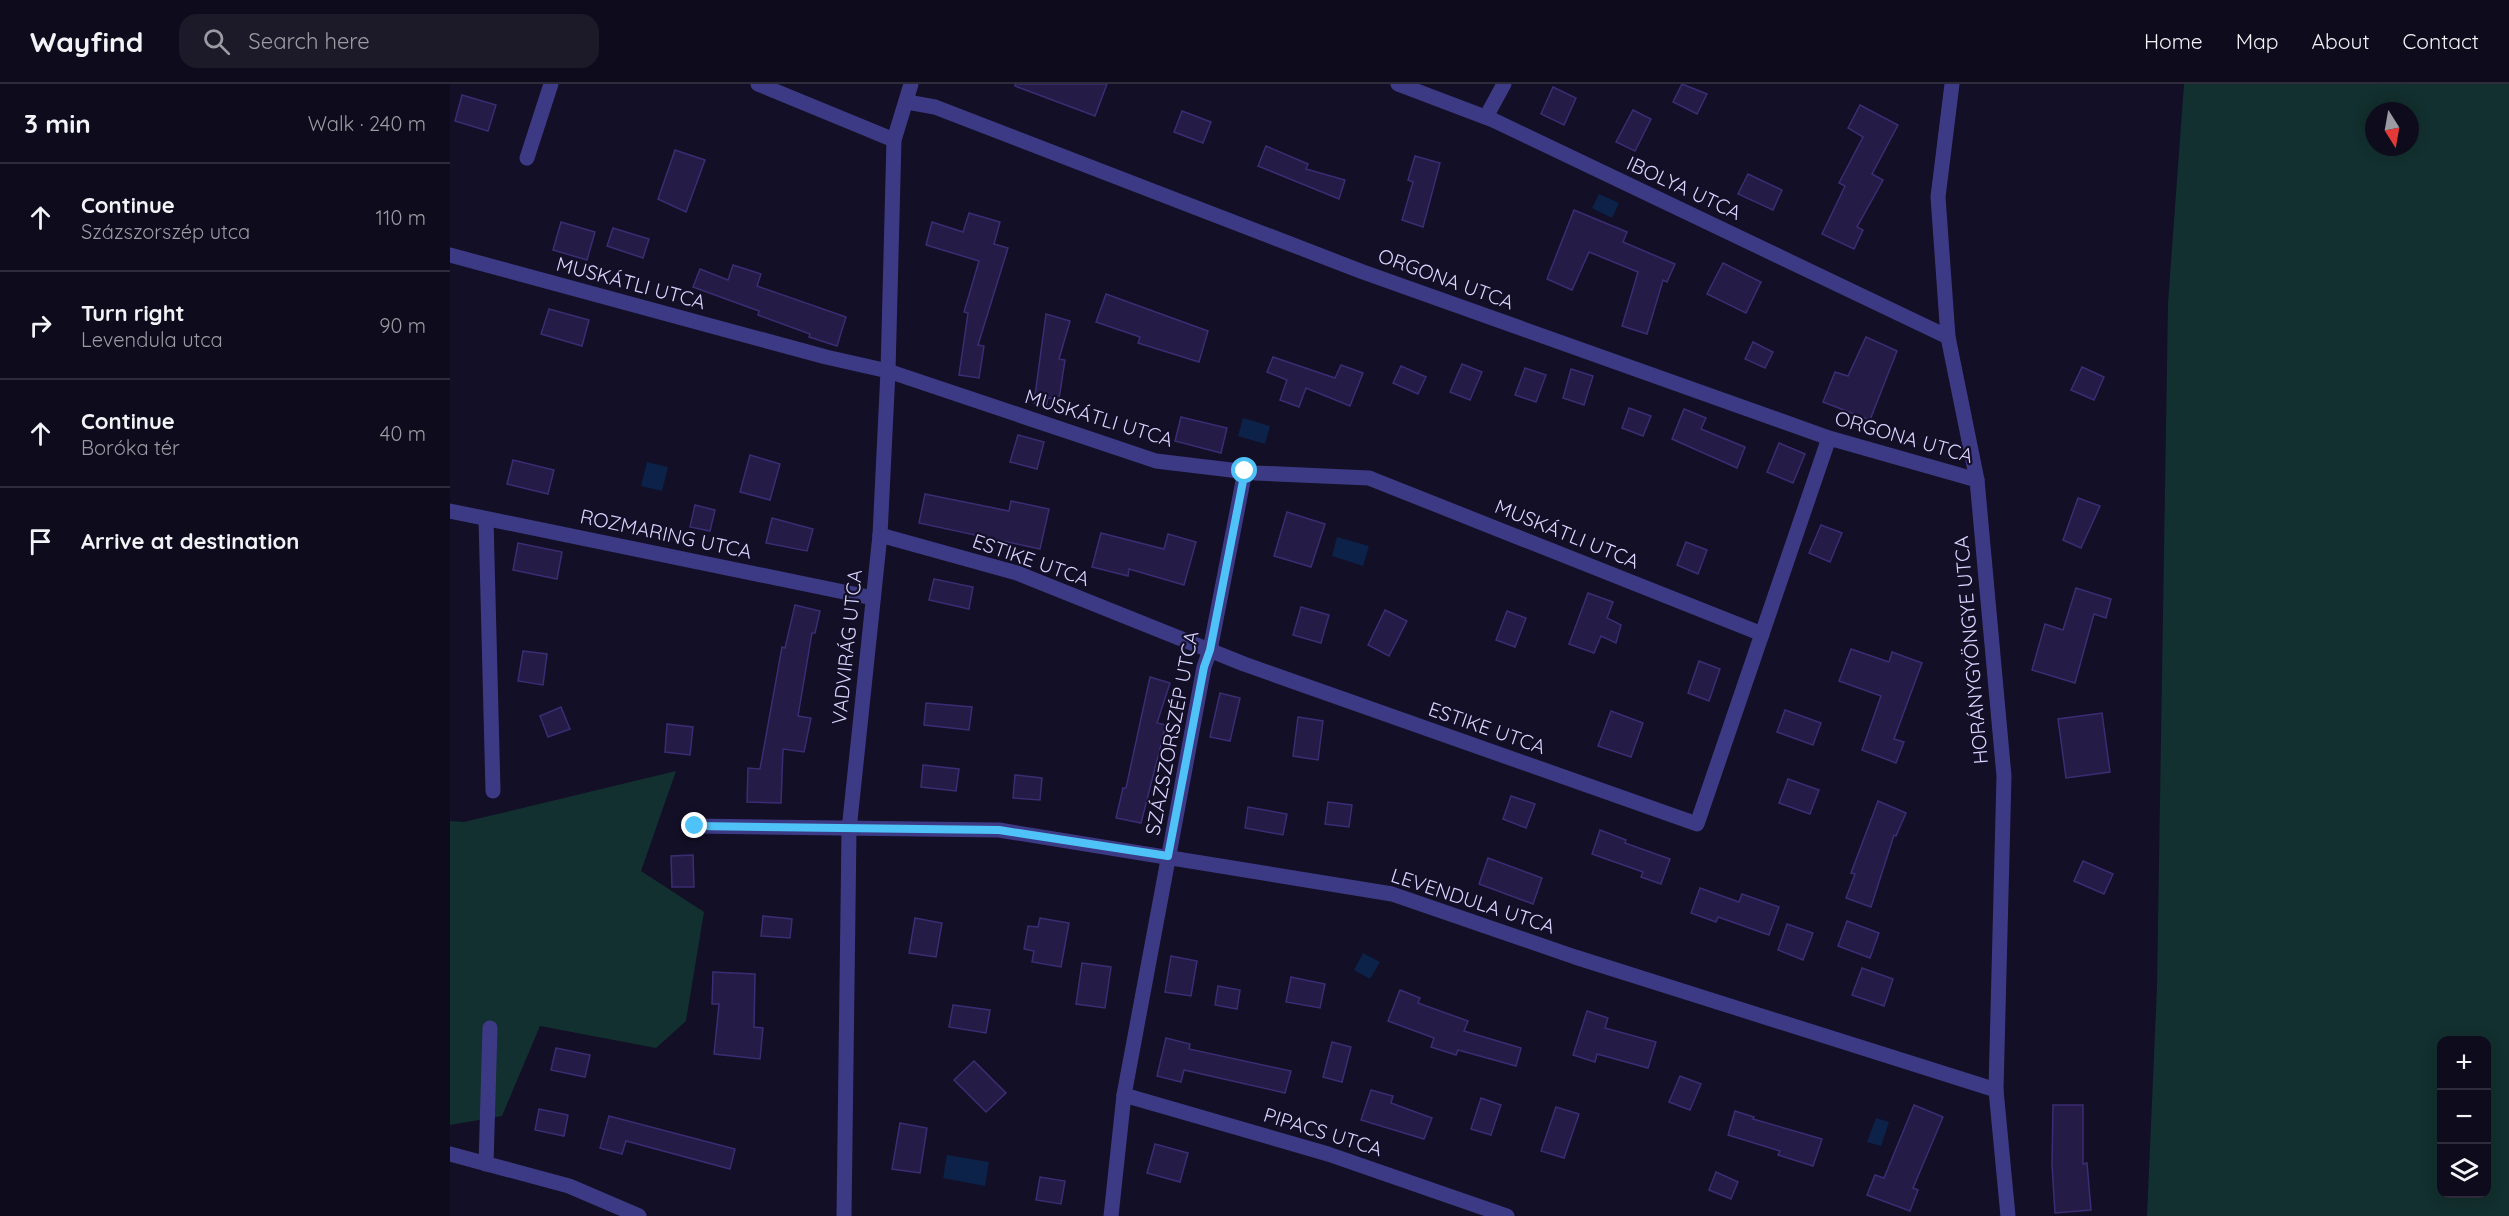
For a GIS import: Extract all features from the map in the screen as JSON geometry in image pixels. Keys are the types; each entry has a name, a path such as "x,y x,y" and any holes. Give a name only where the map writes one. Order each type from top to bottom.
{"street":[{"path":"527,158 551,84"},
{"path":"758,84 894,140"},
{"name":"VADVIRÁG UTCA","path":"844,1216 849,830 880,535 888,371 894,140 912,84"},
{"name":"IBOLYA UTCA","path":"1398,84 1486,117 1948,337"},
{"path":"1486,117 1504,84"},
{"name":"HORÁNYGYÖNGYE UTCA","path":"1952,84 1938,198 1948,337 1977,480 2004,776 1996,1090 2008,1216"},
{"name":"ORGONA UTCA","path":"907,102 935,107 1363,272 1829,438 1977,480"},
{"name":"MUSKÁTLI UTCA","path":"450,255 826,357 888,371 1156,461 1245,471 1370,478 1762,634"},
{"name":"ESTIKE UTCA","path":"880,535 1017,573 1210,650 1697,824 1829,438"},
{"name":"SZÁZSZORSZÉP UTCA","path":"1111,1216 1124,1095 1204,667 1210,650 1245,471"},
{"name":"ROZMARING UTCA","path":"450,512 873,598"},
{"path":"486,519 493,791"},
{"name":"LEVENDULA UTCA","path":"695,826 849,830 999,830 1392,894 1575,957 1996,1090"},
{"path":"486,1164 490,1028"},
{"name":"PIPACS UTCA","path":"1124,1095 1328,1154 1507,1216"},
{"path":"450,1154 569,1186 639,1216"}],"green space":[{"path":"2184,84 2509,84 2509,1216 2147,1216 2157,987 2168,303"},
{"path":"676,771 641,871 704,912 686,1021 656,1048 540,1026 502,1116 450,1125 450,821 464,822"}],"water":[{"path":"1599,194 1619,203 1612,218 1592,208"},
{"path":"1243,418 1270,426 1265,444 1238,436"},
{"path":"647,462 668,467 662,491 641,486"},
{"path":"1337,537 1369,546 1363,566 1332,556"},
{"path":"1363,953 1380,962 1370,979 1354,970"},
{"path":"1876,1118 1889,1122 1881,1146 1867,1142"},
{"path":"947,1155 989,1162 985,1186 943,1178"}],"building":[{"path":"1015,84 1107,84 1095,116 1015,86"},
{"path":"1682,84 1707,94 1697,114 1673,102"},
{"path":"1553,87 1576,98 1564,125 1541,114"},
{"path":"462,95 496,105 488,131 455,121"},
{"path":"1860,105 1898,125 1872,174 1883,180 1857,227 1863,230 1854,249 1822,234 1845,186 1839,183 1863,137 1848,128"},
{"path":"1633,110 1651,119 1635,151 1616,142"},
{"path":"1182,111 1211,122 1203,143 1174,132"},
{"path":"1266,146 1308,164 1306,169 1345,180 1339,199 1258,166"},
{"path":"675,150 705,160 686,212 658,199"},
{"path":"1415,156 1440,163 1423,227 1402,220 1413,182 1408,180"},
{"path":"1748,174 1782,190 1773,210 1738,194"},
{"path":"1574,210 1627,232 1623,242 1675,264 1667,282 1663,280 1647,334 1622,326 1638,272 1589,252 1572,290 1547,279"},
{"path":"969,213 1000,222 994,244 1008,248 978,345 984,346 979,378 959,375 968,313 964,312 979,261 926,245 932,222 963,232"},
{"path":"561,222 595,232 587,260 553,250"},
{"path":"613,228 649,239 643,258 607,246"},
{"path":"1723,263 1761,282 1746,313 1707,294"},
{"path":"733,265 761,274 757,286 846,317 837,346 809,337 810,334 758,315 759,311 693,287 700,269 728,280"},
{"path":"1106,294 1208,331 1199,362 1138,343 1140,337 1096,322"},
{"path":"549,309 589,320 582,346 541,334"},
{"path":"1046,314 1070,321 1059,359 1065,360 1059,399 1048,398 1046,406 1034,403"},
{"path":"1866,337 1897,351 1870,420 1823,402 1835,372 1848,376"},
{"path":"1753,342 1773,352 1765,368 1745,359"},
{"path":"1273,357 1335,378 1341,365 1363,373 1350,406 1306,388 1299,407 1280,400 1287,380 1267,372"},
{"path":"1462,364 1482,372 1470,400 1450,392"},
{"path":"1401,366 1426,377 1418,394 1393,383"},
{"path":"2082,367 2104,377 2094,400 2071,390"},
{"path":"1525,368 1546,375 1536,402 1515,395"},
{"path":"1571,369 1593,376 1584,405 1563,398"},
{"path":"1629,408 1651,416 1643,436 1622,428"},
{"path":"1684,409 1706,418 1701,429 1745,447 1737,468 1672,439"},
{"path":"1181,417 1227,428 1221,453 1175,441"},
{"path":"1018,435 1044,442 1037,469 1010,462"},
{"path":"1779,443 1805,454 1793,483 1767,472"},
{"path":"750,455 780,464 770,500 740,492"},
{"path":"513,460 554,470 548,494 507,484"},
{"path":"925,494 1009,511 1011,501 1049,509 1040,549 919,523"},
{"path":"2078,498 2100,506 2081,548 2063,540"},
{"path":"695,505 715,510 710,531 690,527"},
{"path":"1287,512 1325,524 1311,567 1274,556"},
{"path":"772,518 813,529 807,551 766,543"},
{"path":"1821,525 1842,533 1830,562 1809,553"},
{"path":"1101,533 1164,549 1168,534 1196,542 1184,585 1129,569 1128,576 1092,567"},
{"path":"1686,542 1707,550 1698,574 1677,565"},
{"path":"518,543 562,552 557,579 513,570"},
{"path":"934,579 973,587 969,609 929,600"},
{"path":"2076,588 2111,599 2106,618 2094,614 2075,683 2032,670 2045,624 2063,630"},
{"path":"1588,593 1613,602 1607,618 1621,625 1616,643 1601,636 1594,653 1569,644"},
{"path":"795,605 820,611 815,633 812,633 798,716 811,718 804,752 783,749 781,803 747,802 748,768 760,769 782,647 785,648"},
{"path":"1301,607 1329,615 1321,643 1293,635"},
{"path":"1385,610 1407,621 1389,656 1368,645"},
{"path":"1507,611 1526,618 1515,647 1496,640"},
{"path":"1851,649 1889,662 1892,652 1922,663 1894,739 1904,742 1896,763 1862,750 1881,696 1839,681"},
{"path":"523,651 547,654 543,685 518,681"},
{"path":"1699,661 1720,669 1709,701 1688,693"},
{"path":"1150,677 1170,683 1157,723 1166,725 1141,823 1116,818 1123,788 1126,788"},
{"path":"1220,693 1240,698 1230,741 1210,737"},
{"path":"926,703 972,707 969,730 924,725"},
{"path":"561,707 570,729 548,737 540,716"},
{"path":"1785,710 1821,723 1813,745 1777,732"},
{"path":"1611,711 1643,723 1631,757 1598,746"},
{"path":"2102,713 2110,772 2066,778 2058,719"},
{"path":"1298,717 1323,721 1318,760 1293,756"},
{"path":"667,724 693,727 690,755 665,752"},
{"path":"923,765 959,769 956,791 921,787"},
{"path":"1015,775 1042,778 1040,800 1013,798"},
{"path":"1788,779 1819,790 1810,814 1779,803"},
{"path":"1511,796 1535,804 1526,828 1503,819"},
{"path":"1878,801 1906,813 1896,836 1894,835 1871,907 1846,898 1855,874 1851,873"},
{"path":"1328,802 1352,805 1349,827 1325,824"},
{"path":"1248,807 1287,814 1283,835 1245,828"},
{"path":"1600,830 1626,840 1625,843 1670,859 1661,884 1641,877 1643,872 1592,854"},
{"path":"693,855 694,887 672,887 671,856"},
{"path":"1488,858 1542,878 1533,904 1479,884"},
{"path":"2083,861 2113,874 2104,894 2074,881"},
{"path":"1700,888 1739,902 1742,894 1779,907 1769,935 1718,917 1716,922 1691,913"},
{"path":"763,916 792,919 790,938 761,936"},
{"path":"915,918 942,923 936,957 909,953"},
{"path":"1040,918 1069,923 1061,967 1032,962 1034,951 1024,949 1028,926 1038,927"},
{"path":"1847,921 1879,933 1870,958 1838,946"},
{"path":"1787,924 1813,933 1803,960 1778,950"},
{"path":"1171,956 1197,961 1191,996 1165,992"},
{"path":"1082,963 1111,967 1105,1008 1076,1004"},
{"path":"1862,968 1893,979 1884,1006 1852,995"},
{"path":"713,972 755,974 754,1027 763,1028 760,1059 714,1054 719,1004 712,1004"},
{"path":"1291,977 1325,984 1320,1008 1286,1002"},
{"path":"1218,986 1240,990 1237,1009 1215,1005"},
{"path":"1400,990 1420,998 1418,1003 1468,1021 1464,1031 1521,1048 1516,1066 1458,1050 1456,1055 1431,1047 1434,1038 1388,1021"},
{"path":"953,1005 990,1010 986,1033 949,1027"},
{"path":"1587,1011 1608,1018 1605,1028 1656,1042 1648,1068 1597,1054 1595,1062 1573,1055"},
{"path":"1166,1038 1190,1044 1189,1049 1291,1071 1285,1093 1184,1070 1181,1082 1157,1076"},
{"path":"1332,1042 1351,1047 1342,1082 1323,1077"},
{"path":"556,1048 590,1055 585,1077 551,1070"},
{"path":"974,1061 1006,1093 986,1112 954,1080"},
{"path":"1680,1076 1701,1084 1690,1110 1669,1102"},
{"path":"1371,1090 1393,1096 1391,1103 1432,1118 1424,1139 1361,1120"},
{"path":"1481,1098 1501,1105 1491,1135 1471,1129"},
{"path":"1914,1105 1943,1117 1913,1188 1918,1190 1910,1211 1867,1195 1875,1175 1884,1178"},
{"path":"2053,1105 2083,1105 2083,1164 2087,1163 2091,1210 2055,1213 2052,1165"},
{"path":"1556,1107 1579,1114 1564,1158 1541,1151"},
{"path":"539,1109 568,1115 564,1136 535,1130"},
{"path":"1735,1111 1754,1117 1753,1119 1822,1139 1813,1166 1778,1155 1780,1151 1728,1135"},
{"path":"609,1116 735,1149 730,1169 626,1141 622,1154 600,1148"},
{"path":"900,1123 927,1128 920,1173 892,1169"},
{"path":"1155,1144 1188,1153 1180,1182 1147,1173"},
{"path":"1716,1172 1738,1182 1731,1199 1709,1190"},
{"path":"1040,1177 1065,1181 1061,1204 1036,1200"}],"route":[{"path":"695,826 849,830 999,830 1168,856 1245,471"}]}
